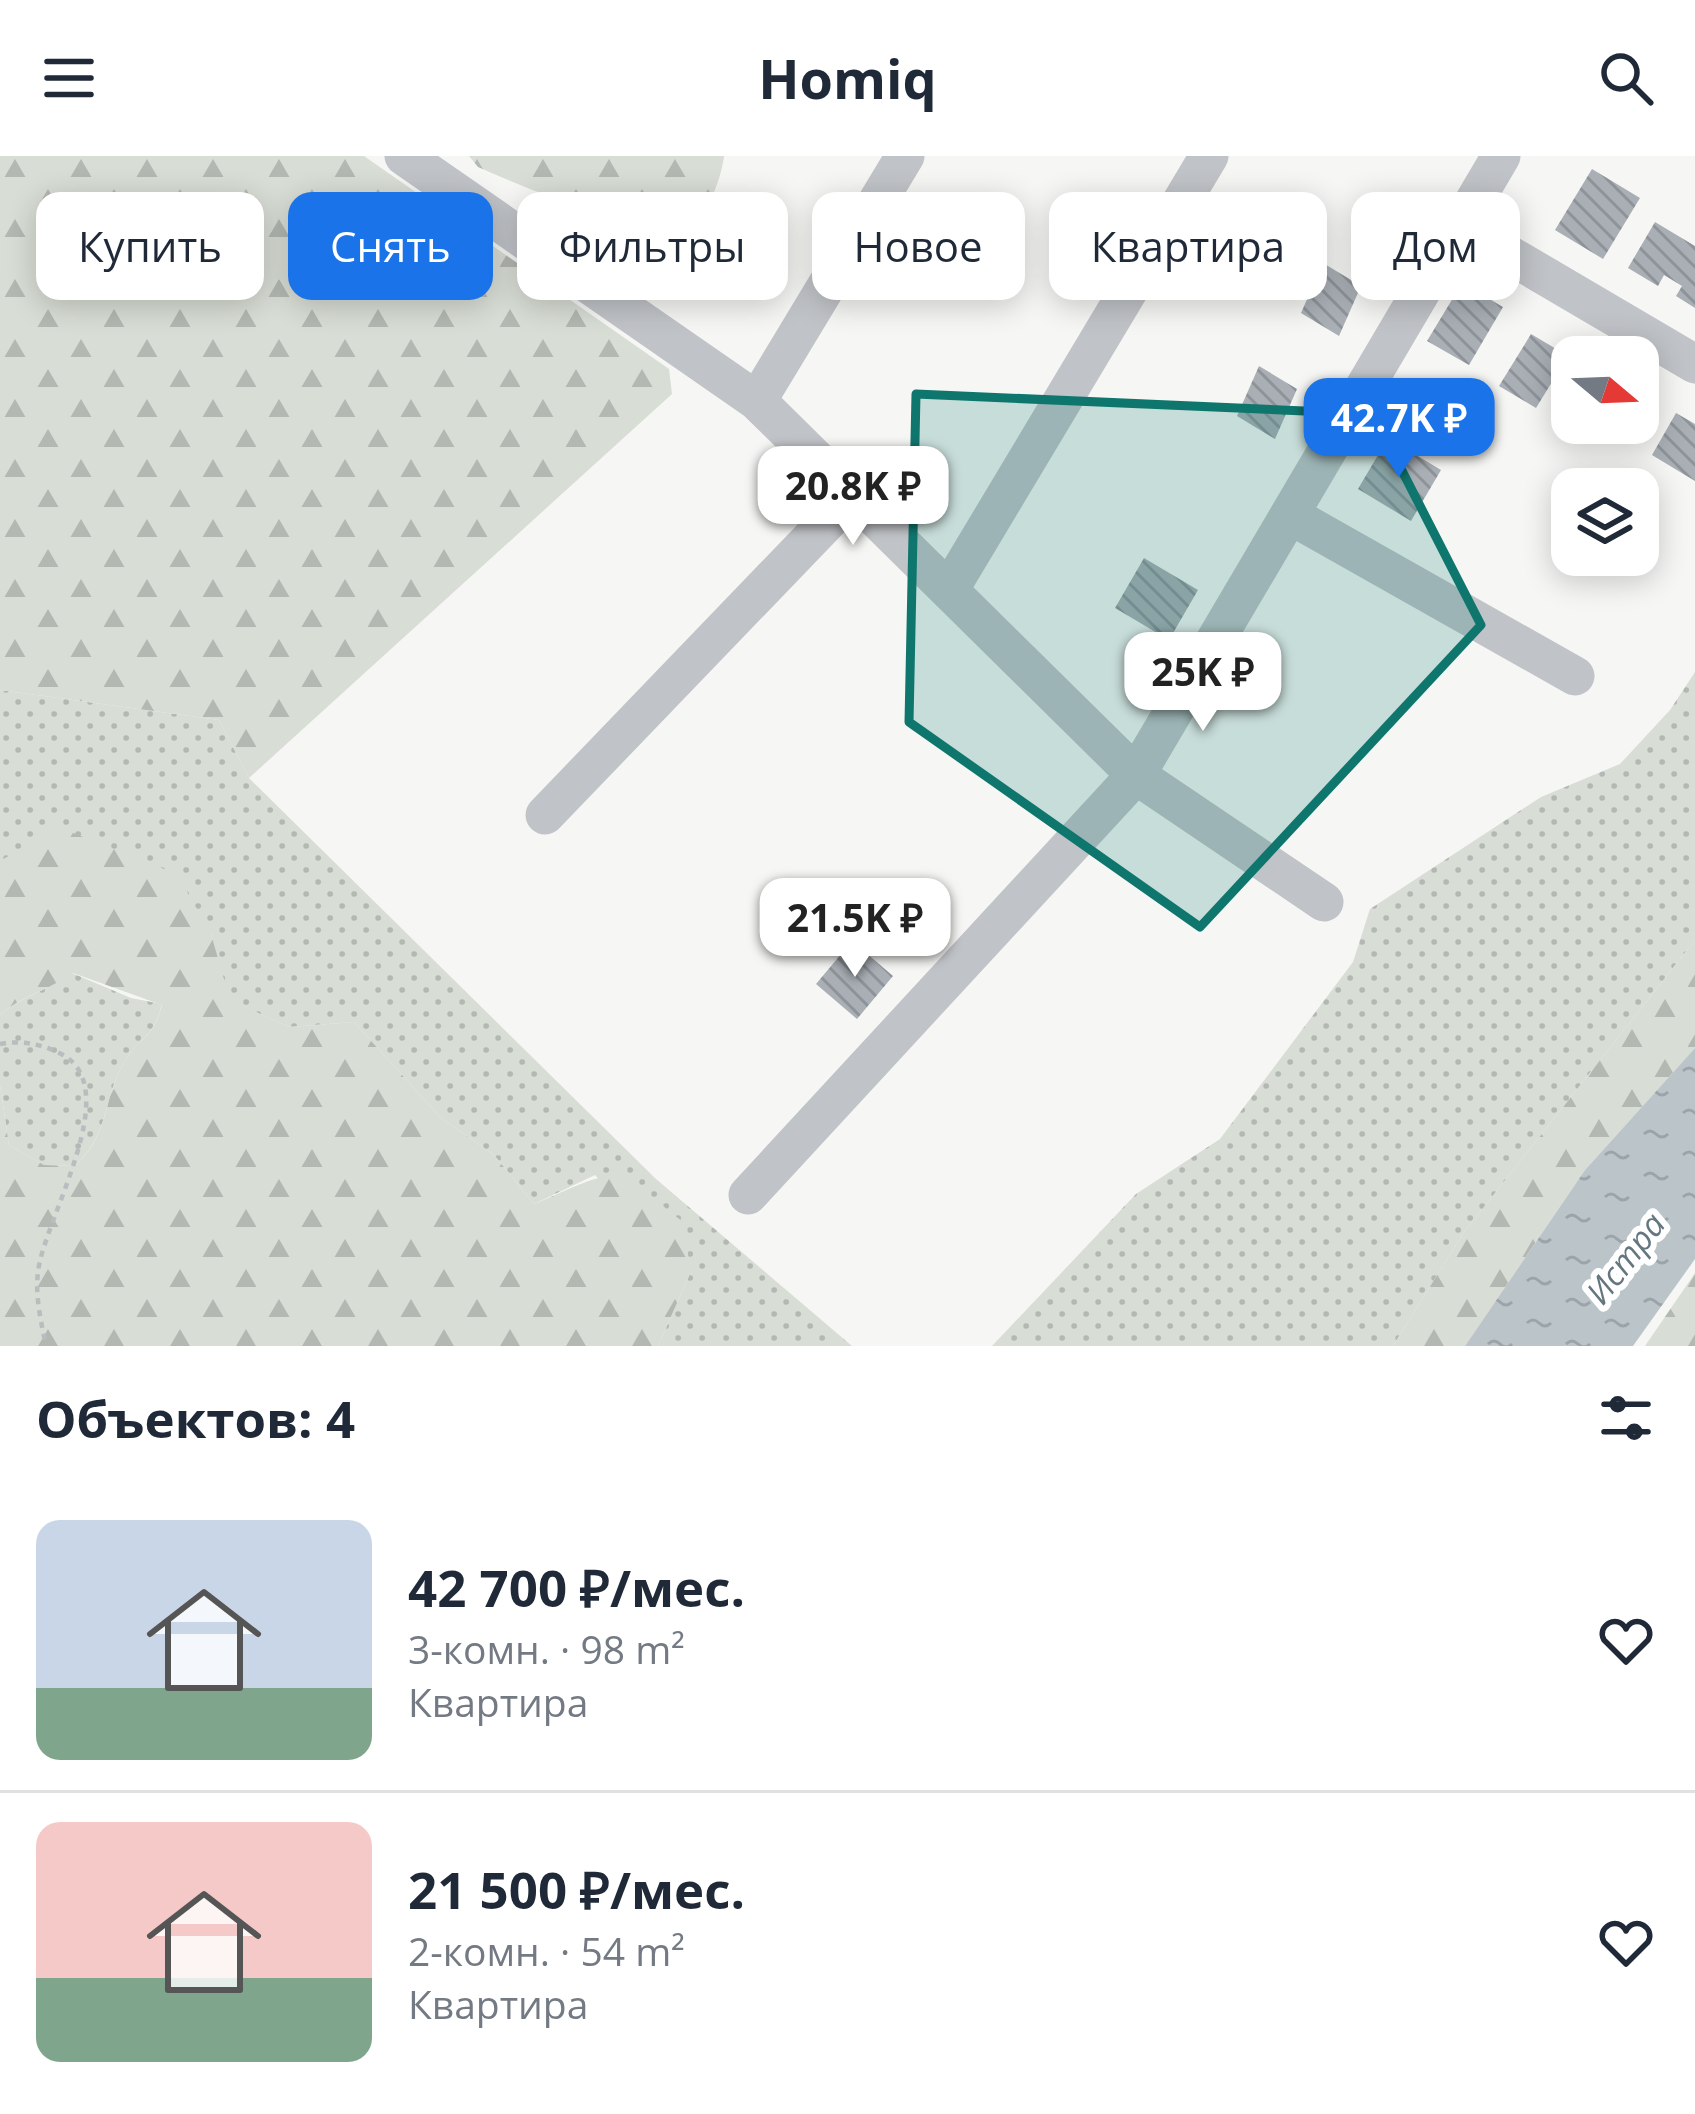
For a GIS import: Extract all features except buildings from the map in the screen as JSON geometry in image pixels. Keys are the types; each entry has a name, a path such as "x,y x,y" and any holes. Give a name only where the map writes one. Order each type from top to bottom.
{"street":[{"path":"404,156 757,401 1136,775 1324,902"},
{"path":"757,401 905,156"},
{"path":"950,590 1209,156"},
{"path":"1480,192 1501,156"},
{"path":"1520,261 1695,364"},
{"path":"748,1196 1136,775 1416,300"},
{"path":"545,814 853,495"},
{"path":"1289,514 1575,676"}],"path":[{"path":"0,1044 46,1046 74,1061 86,1089 78,1151 37,1275 46,1346"}],"highlighted area":[{"path":"916,394 1373,414 1481,625 1200,927 909,722"}],"green space":[{"path":"0,156 364,156 416,192 288,192 288,300 493,300 493,246 517,263 517,300 570,300 669,369 672,394 249,778 219,720 0,690"},
{"path":"469,156 724,156 714,192 536,192 478,167"},
{"path":"1695,672 1695,940 1462,1235 1393,1346 992,1346 1136,1194 1220,1139 1353,962 1370,909 1541,797 1620,764 1670,710"},
{"path":"0,690 219,720 249,778 656,1179 852,1346 658,1346 689,1276 595,1175 534,1204 494,1155 441,1118 354,1022 289,1027 229,1000 211,934 0,861"},
{"path":"58,827 177,874 211,934 230,1000 289,1027 354,1022 441,1118 494,1155 534,1204 584,1183 615,1177 643,1190 687,1225 689,1276 658,1346 0,1346 0,1085 9,1145 44,1165 75,1166 96,1139 119,1072 151,1031 162,1005 73,973 0,1015 0,861"},
{"path":"1695,940 1695,1048 1585,1170 1465,1346 1393,1346 1462,1235"},
{"path":"72,973 131,998 162,1004 151,1030 119,1072 87,1152 75,1166 44,1165 9,1145 0,1085 0,1015"},
{"path":"1695,1273 1695,1346 1645,1346"}],"water":[{"name":"Истра","path":"1695,1048 1695,1259 1633,1346 1465,1346 1585,1170"}]}
